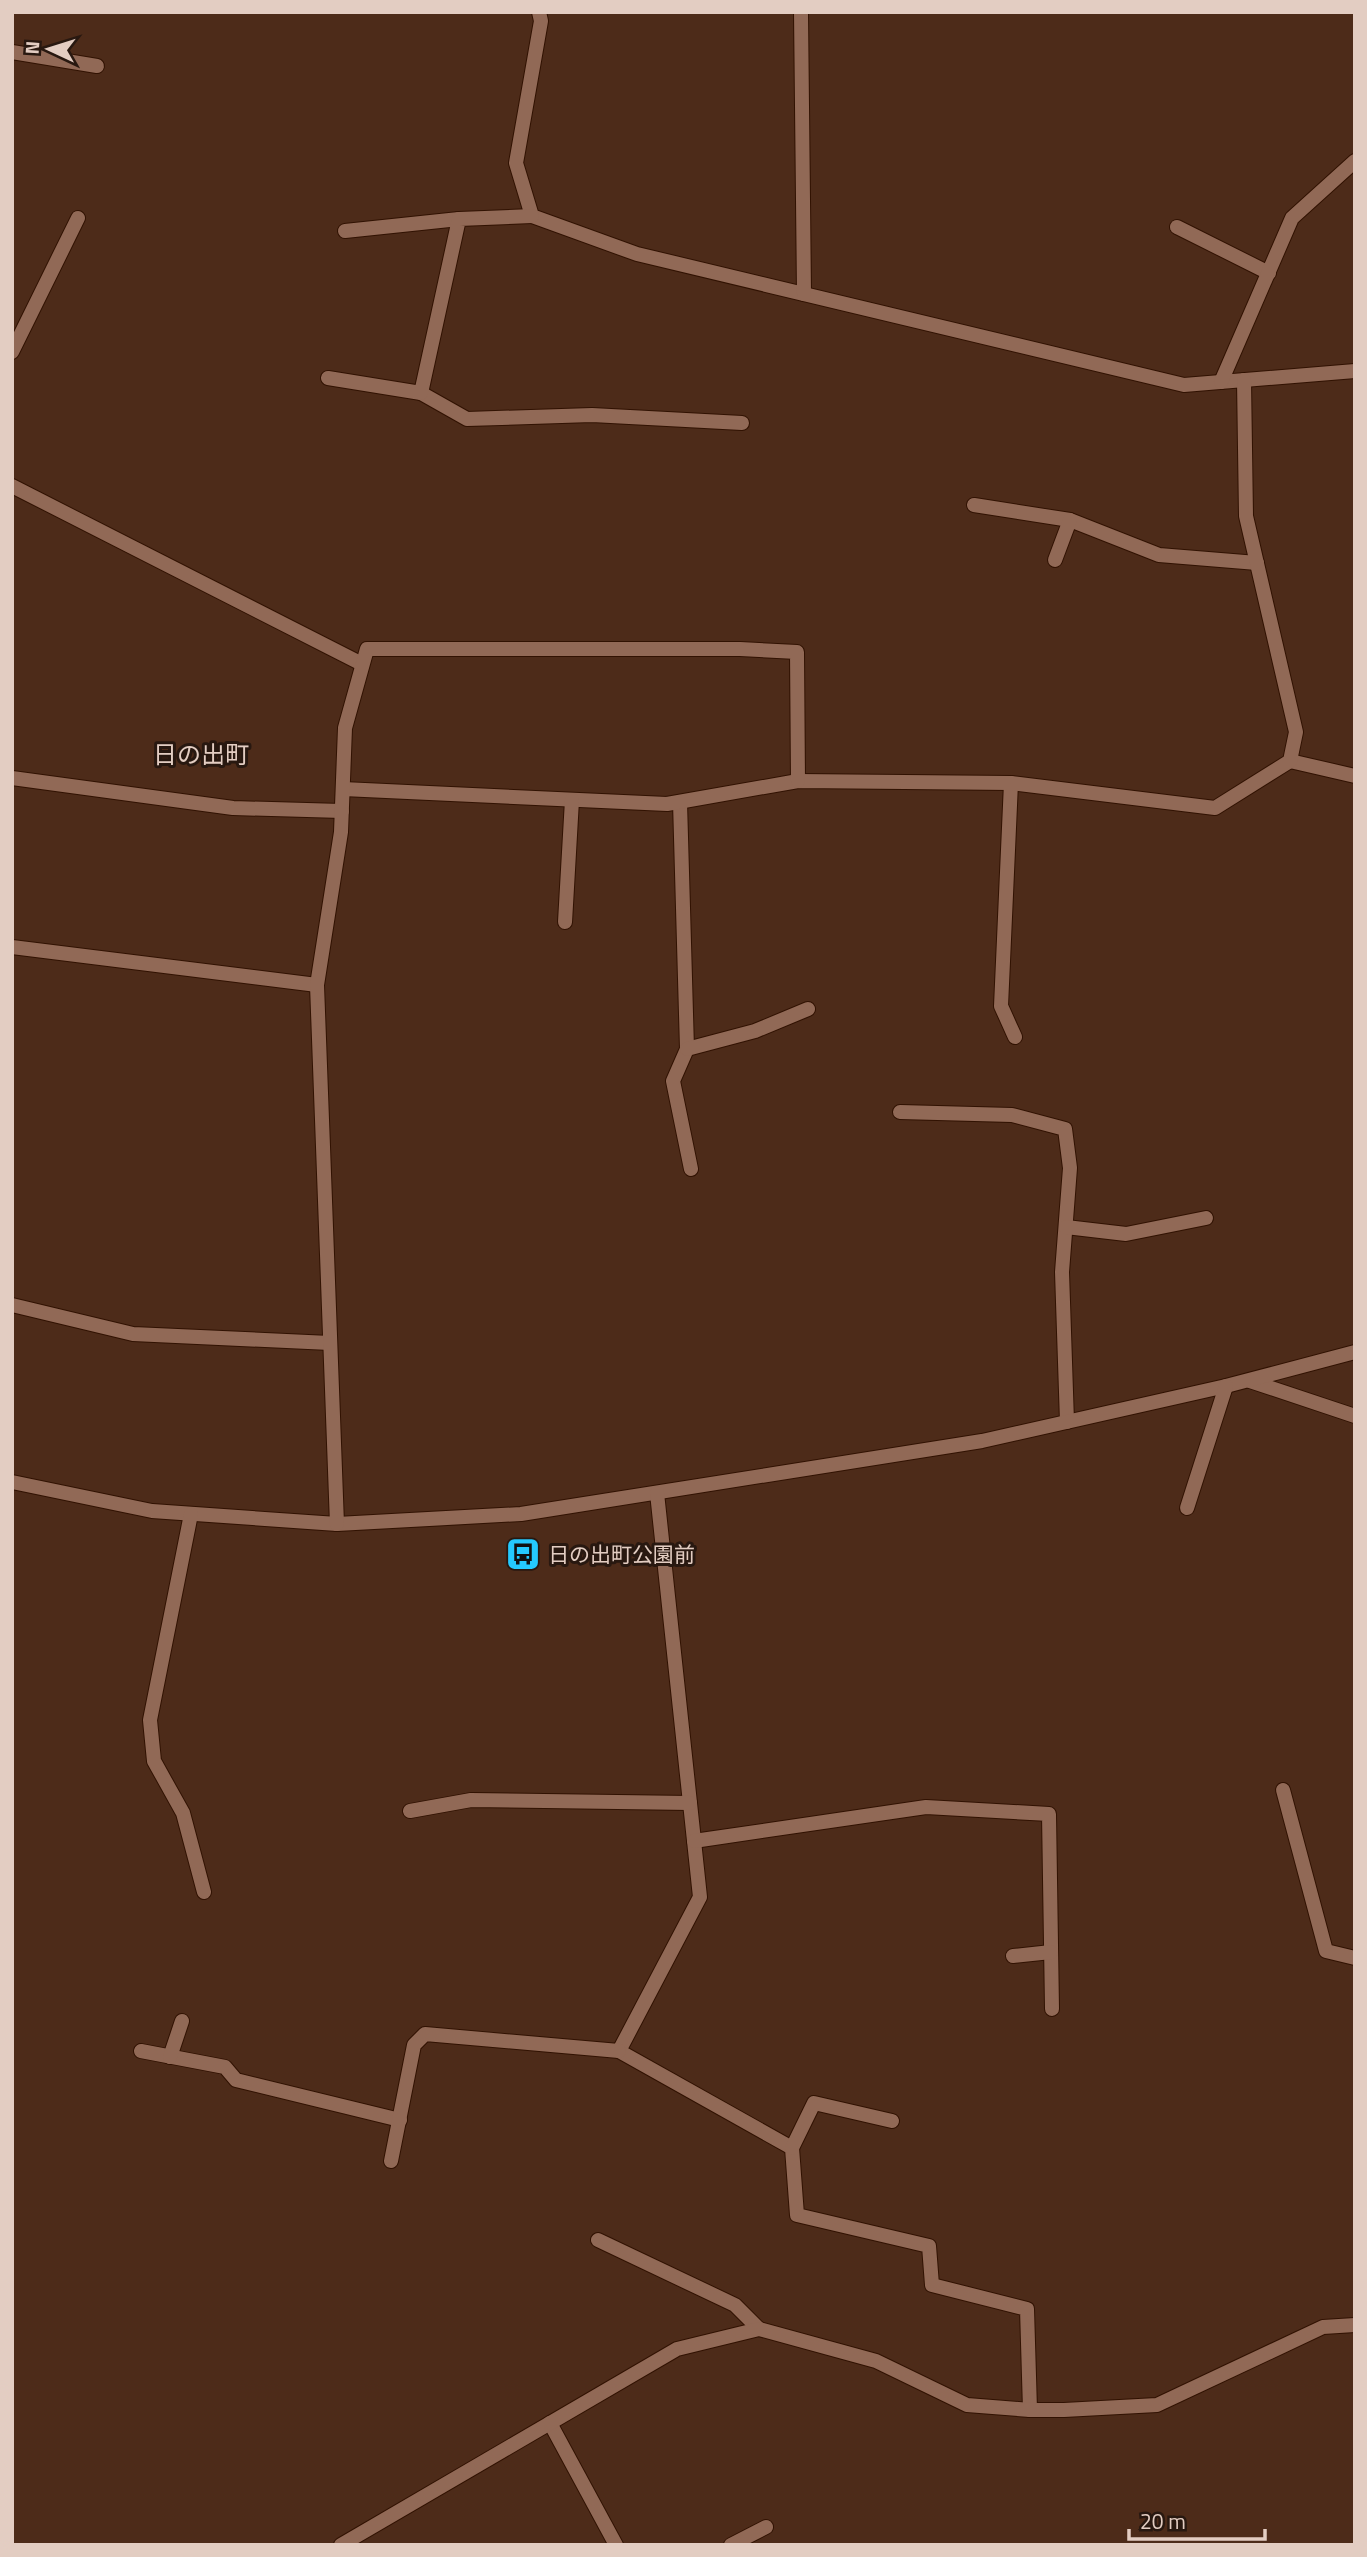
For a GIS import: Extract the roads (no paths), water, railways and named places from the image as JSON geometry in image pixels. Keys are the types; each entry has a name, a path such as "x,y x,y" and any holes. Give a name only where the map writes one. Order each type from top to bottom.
{"street":[{"path":"532,216 516,163 541,21 539,12"},
{"path":"801,12 804,294"},
{"path":"12,52 97,66"},
{"path":"1221,382 1292,218 1355,161"},
{"path":"345,231 459,219 532,216 637,254 1184,384 1355,371"},
{"path":"12,352 78,218"},
{"path":"421,393 459,219"},
{"path":"1177,228 1269,274"},
{"path":"328,378 421,393 467,419 592,415 742,423"},
{"path":"1244,380 1246,516 1296,732 1290,761"},
{"path":"12,486 362,664"},
{"path":"974,505 1070,520 1160,555 1257,564"},
{"path":"1055,559 1070,520"},
{"path":"337,1524 317,985 342,811 345,728 367,649 740,649 797,652 798,781"},
{"path":"343,789 667,804 798,781 1011,783 1215,808 1290,761 1355,776"},
{"path":"12,778 233,808 342,811"},
{"path":"1011,783 1001,1006 1015,1037"},
{"path":"565,922 572,800"},
{"path":"680,802 687,1049 673,1080 691,1169"},
{"path":"12,947 317,985"},
{"path":"687,1049 755,1031 808,1009"},
{"path":"900,1112 1012,1115 1065,1129 1070,1168 1062,1272 1067,1422"},
{"path":"1066,1227 1126,1234 1206,1218"},
{"path":"12,1305 133,1334 330,1343"},
{"path":"12,1482 152,1511 337,1524 521,1514 982,1441 1226,1386 1355,1352"},
{"path":"1249,1380 1355,1416"},
{"path":"1188,1508 1226,1386"},
{"path":"619,2051 700,1896 657,1493"},
{"path":"191,1514 150,1720 154,1761 183,1813 204,1892"},
{"path":"1283,1790 1326,1951 1355,1958"},
{"path":"410,1811 471,1800 690,1803"},
{"path":"694,1840 926,1807 1049,1814 1052,2009"},
{"path":"1013,1955 1051,1952"},
{"path":"170,2057 182,2021"},
{"path":"391,2161 414,2045 425,2034 619,2051 792,2148"},
{"path":"141,2051 225,2067 236,2080 400,2120"},
{"path":"892,2122 814,2103 792,2148 797,2215 929,2246 932,2285 1027,2309 1030,2410"},
{"path":"598,2240 735,2305 759,2329"},
{"path":"341,2545 677,2349 759,2329 876,2361 967,2405 1030,2410 1157,2405 1323,2327 1355,2325"},
{"path":"550,2423 616,2545"},
{"path":"731,2545 766,2527"}],"place":[{"name":"日の出町公園前","path":"523,1554"}],"district":[{"name":"日の出町","path":"201,754"}]}
